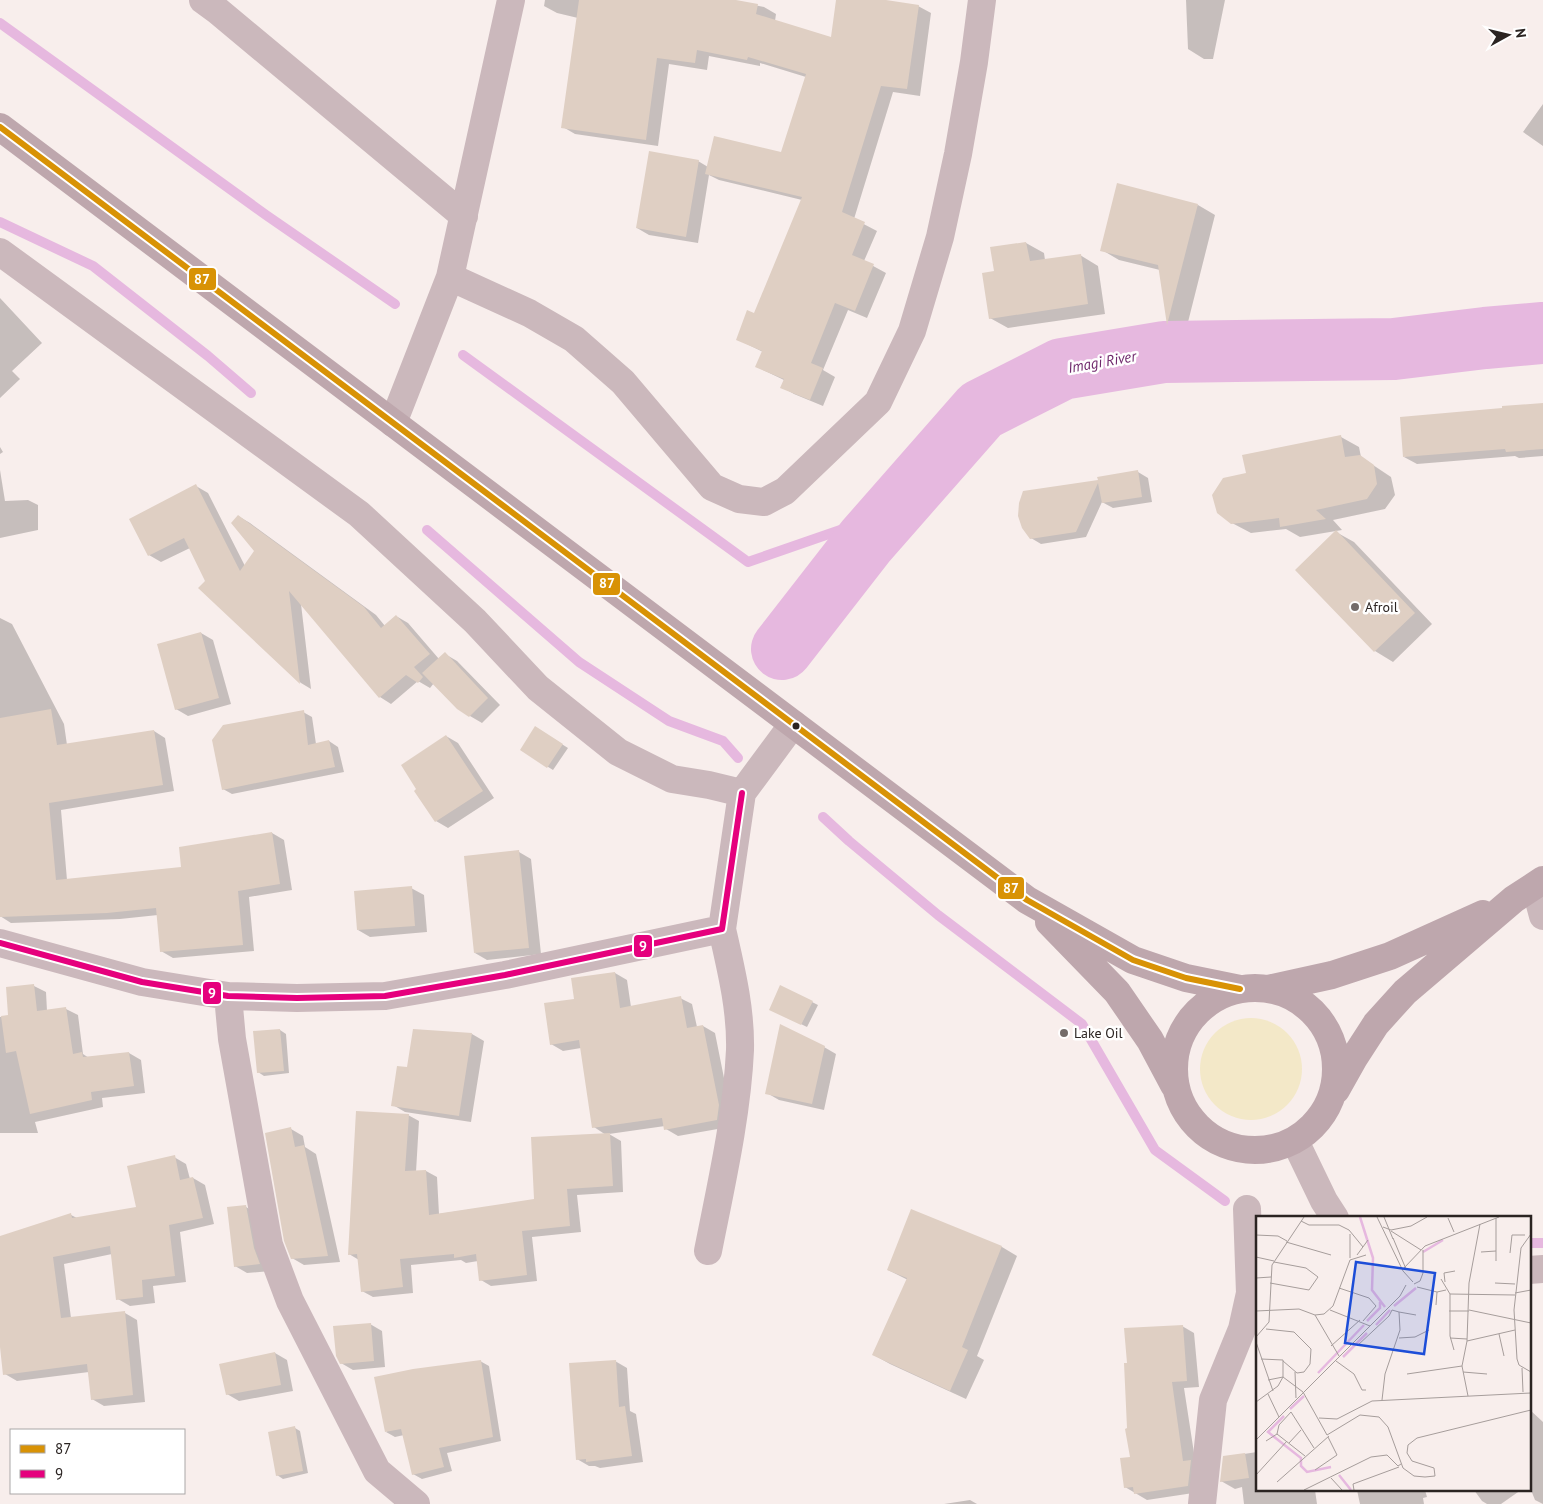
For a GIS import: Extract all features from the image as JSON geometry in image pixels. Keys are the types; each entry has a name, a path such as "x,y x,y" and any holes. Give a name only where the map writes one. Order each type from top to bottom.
{"highway":[{"path":"0,127 1027,900 1133,960 1186,978 1240,989 1268,989 1332,975 1390,956 1530,889"},
{"path":"1027,900 1117,992 1150,1040 1185,1110 1195,1124 1208,1136 1220,1143 1233,1148 1261,1151 1284,1146 1295,1141 1317,1122 1354,1058 1382,1017 1405,992 1530,889"},
{"path":"1176,1089 1174,1067 1177,1045 1186,1025 1202,1007 1219,996 1240,989"},
{"path":"1268,989 1290,996 1303,1004 1316,1016 1332,1043 1336,1066 1334,1087 1326,1108"}],"street":[{"path":"203,0 464,216"},
{"path":"393,423 450,277 512,0"},
{"path":"450,277 529,313 574,339 623,382 712,487 739,499 764,502 785,491 878,402 912,331 940,237 958,154 974,62 982,0"},
{"path":"0,252 359,514 475,621 538,688 618,752 672,780 709,785 742,794"},
{"path":"708,1250 732,1123 740,1050 737,997 722,929 742,794 793,724"},
{"path":"1530,889 1543,916"},
{"path":"0,943 142,982 228,996 297,998 385,996 505,975 722,929"},
{"path":"228,996 232,1039 269,1245 290,1301 377,1471 416,1504"},
{"path":"1295,1141 1324,1201 1335,1216"},
{"path":"1202,1504 1212,1400 1242,1329 1250,1293 1247,1208"},
{"path":"1530,1270 1543,1268"}],"shaded area":[{"path":"1251,1018 1270,1022 1287,1033 1298,1050 1302,1069 1298,1088 1287,1105 1270,1116 1251,1120 1232,1116 1215,1105 1204,1088 1200,1069 1204,1050 1215,1033 1232,1022"}],"building":[{"path":"579,0 736,0 758,4 756,14 831,37 836,0 886,0 919,5 907,89 881,86 842,212 865,222 852,255 874,264 855,311 835,303 811,363 823,368 810,400 780,388 784,379 755,367 762,351 736,340 747,310 754,313 802,197 705,174 714,136 781,152 806,74 748,57 747,60 697,50 695,63 657,58 646,140 561,128"},
{"path":"649,151 699,160 686,237 636,228"},
{"path":"1117,183 1198,204 1167,325 1158,265 1100,251"},
{"path":"1026,242 1030,261 1081,254 1088,304 989,319 982,273 994,271 990,247"},
{"path":"1543,403 1543,449 1506,452 1505,449 1403,457 1400,417"},
{"path":"1341,435 1345,457 1360,455 1374,465 1377,484 1367,499 1316,510 1326,519 1280,527 1279,518 1231,524 1217,513 1212,495 1223,478 1246,473 1242,455"},
{"path":"1138,470 1142,497 1102,503 1098,483 1076,532 1030,539 1022,528 1018,516 1019,503 1023,491 1098,480 1097,477"},
{"path":"196,484 240,571 254,551 231,523 238,515 364,607 381,628 396,615 430,654 414,667 423,677 418,683 406,675 379,698 289,591 300,684 198,588 205,581 184,538 148,556 129,519"},
{"path":"1336,530 1415,613 1374,652 1295,570"},
{"path":"201,632 219,698 175,710 157,644"},
{"path":"445,652 488,698 469,717 457,709 422,673"},
{"path":"51,709 57,745 154,730 163,785 49,803 56,880 181,867 179,847 272,832 280,884 238,891 243,945 160,952 156,908 107,913 0,917 0,718"},
{"path":"304,710 308,745 329,740 335,767 222,790 212,740 223,725"},
{"path":"535,726 563,744 547,768 520,750"},
{"path":"446,735 483,791 435,822 414,791 416,789 401,765"},
{"path":"519,850 529,948 474,953 464,856"},
{"path":"412,886 415,926 357,930 354,891"},
{"path":"615,972 620,1008 681,996 687,1028 703,1025 719,1105 717,1120 664,1130 662,1118 592,1128 579,1040 550,1045 544,1003 574,999 571,978"},
{"path":"34,984 37,1011 66,1007 73,1054 82,1052 83,1057 129,1052 134,1086 91,1092 92,1100 30,1114 16,1051 6,1053 1,1016 8,1015 6,987"},
{"path":"780,985 813,1001 801,1025 769,1010"},
{"path":"780,1024 825,1046 812,1104 765,1094"},
{"path":"280,1029 284,1071 257,1073 253,1031"},
{"path":"413,1029 472,1033 459,1116 391,1106 397,1066 407,1067"},
{"path":"356,1111 409,1114 405,1171 426,1170 429,1215 534,1199 531,1137 610,1133 613,1186 567,1189 570,1226 522,1231 527,1275 479,1281 476,1254 454,1258 454,1254 400,1259 403,1287 361,1292 357,1254 348,1255"},
{"path":"291,1127 295,1147 304,1145 328,1256 291,1259 284,1241 265,1133"},
{"path":"175,1155 180,1180 193,1177 203,1218 169,1225 175,1276 142,1280 143,1297 116,1300 110,1246 53,1257 61,1318 125,1311 133,1395 91,1400 87,1364 3,1375 0,1347 0,1236 71,1213 72,1218 136,1207 127,1166"},
{"path":"246,1205 254,1248 260,1264 234,1267 227,1207"},
{"path":"911,1209 1002,1246 962,1347 968,1350 950,1391 872,1355 907,1278 887,1270"},
{"path":"371,1323 374,1361 340,1364 336,1356 333,1326"},
{"path":"1183,1325 1187,1381 1172,1382 1183,1461 1191,1460 1188,1486 1134,1494 1133,1487 1124,1488 1120,1458 1130,1457 1125,1429 1127,1428 1124,1363 1127,1363 1124,1328"},
{"path":"275,1352 281,1385 226,1395 219,1364"},
{"path":"481,1360 493,1437 439,1448 444,1467 412,1475 401,1429 385,1432 374,1377 413,1369"},
{"path":"616,1360 619,1407 625,1406 632,1456 586,1462 586,1459 576,1460 569,1363"},
{"path":"295,1426 303,1471 276,1476 268,1432"},
{"path":"1245,1453 1249,1478 1220,1482 1223,1456"}],"waterway":[{"path":"0,23 266,215 395,304"},
{"path":"0,222 93,266 208,356 251,393"},
{"name":"Imagi River","path":"782,649 866,541 981,410 1062,369 1164,352 1394,349 1543,333"},
{"path":"463,355 748,562 849,527 866,541"},
{"path":"427,530 579,662 669,721 723,741 738,758"},
{"path":"823,817 938,915 1082,1024 1155,1150 1225,1201"},
{"path":"1530,1243 1543,1243"}],"transit line":[{"name":"87","path":"0,127 1027,900 1133,960 1186,978 1240,989"},
{"name":"9","path":"0,943 142,982 228,996 297,998 385,996 505,975 722,929 742,793"}],"place":[{"name":"Afroil","path":"1355,607"},
{"name":"Lake Oil","path":"1064,1033"}]}
